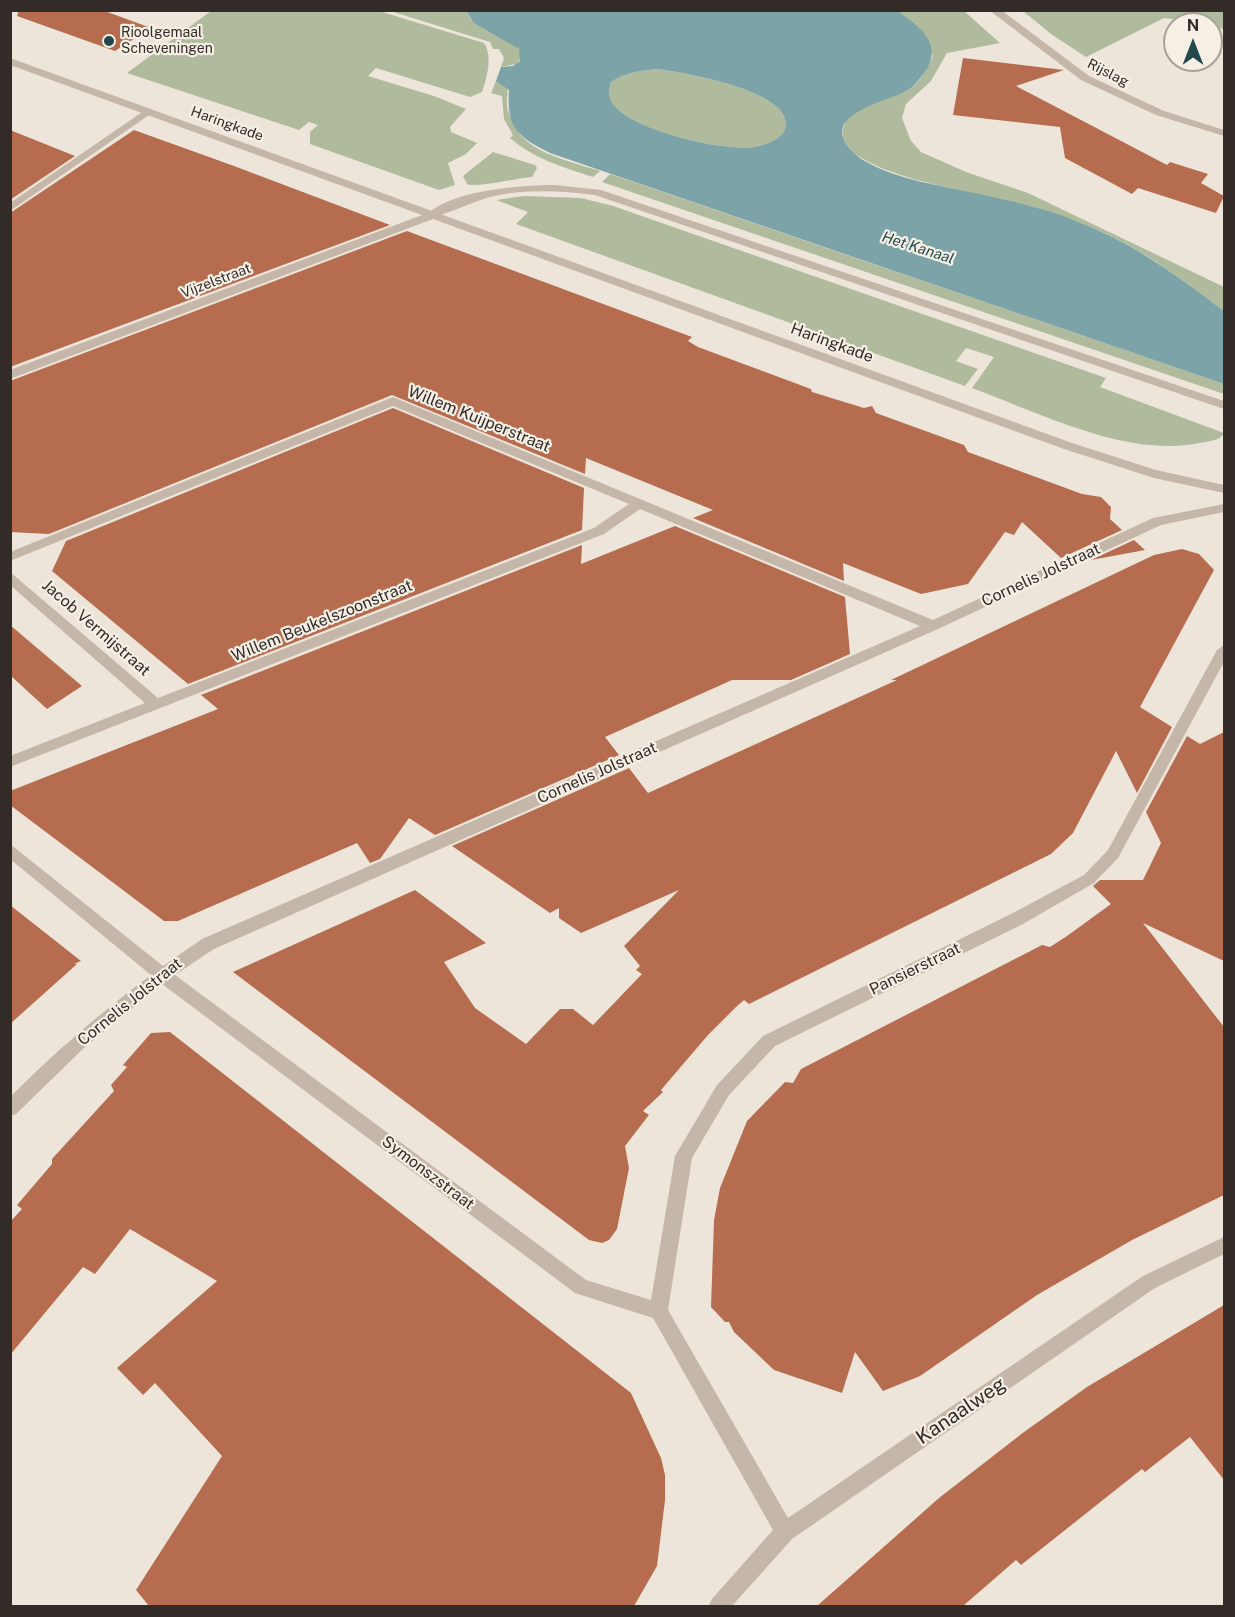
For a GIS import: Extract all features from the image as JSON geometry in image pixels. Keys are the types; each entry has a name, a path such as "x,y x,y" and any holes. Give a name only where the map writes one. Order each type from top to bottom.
{"street":[{"name":"Rijslag","path":"994,10 1085,78 1160,113 1224,133"},
{"name":"Haringkade","path":"10,61 1068,446 1154,474 1224,489"},
{"path":"10,208 148,111"},
{"path":"432,215 446,207 490,192 571,188 597,192 1224,405"},
{"name":"Vijzelstraat","path":"10,375 432,215"},
{"name":"Willem Kuijperstraat","path":"10,557 393,401 933,626"},
{"name":"Willem Beukelszoonstraat","path":"10,762 598,531 640,503"},
{"name":"Cornelis Jolstraat","path":"10,1109 47,1070 161,974 208,944 933,626 1158,521 1224,508"},
{"name":"Jacob Vermijstraat","path":"10,577 157,706"},
{"name":"Pansierstraat","path":"659,1311 684,1156 712,1105 739,1071 769,1041 1017,919 1089,879 1113,854 1224,650"},
{"name":"Symonszstraat","path":"10,850 161,974 581,1287 659,1311"},
{"name":"Kanaalweg","path":"719,1606 785,1532 1149,1282 1224,1245"},
{"path":"659,1311 785,1532"}],"green space":[{"path":"211,11 379,11 484,43 489,61 486,80 482,92 470,97 376,68 368,76 434,96 466,109 450,127 451,132 477,143 466,154 448,163 455,185 439,190 310,144 310,132 318,125 309,122 299,130 127,73"},
{"path":"390,11 466,11 478,25 513,43 519,49 522,57 516,64 501,67 504,58 499,49 493,49 490,42"},
{"path":"897,11 964,11 1000,43 947,53 931,81 906,104 902,118 911,141 921,152 966,172 1028,193 1224,287 1224,311 1156,262 1101,231 1040,209 905,176 878,167 857,155 844,141 844,126 850,117 867,105 909,89 922,77 933,56 920,30"},
{"path":"1023,11 1224,11 1224,29 1223,12 1163,12 1163,18 1086,57 1051,34"},
{"path":"657,69 711,79 756,94 773,104 784,116 785,129 778,138 770,142 745,148 682,138 639,123 623,114 613,104 609,93 611,82 627,74"},
{"path":"496,81 507,87 507,107 510,116 515,127 531,144 553,156 600,171 593,177 560,166 529,152 510,138 513,135 504,119 502,96 491,93"},
{"path":"493,152 535,165 537,168 532,177 488,184 467,184 463,176"},
{"path":"610,174 1224,384 1224,394 602,182"},
{"path":"524,196 581,198 613,206 1106,378 1100,387 1224,433 1220,438 1211,441 1172,446 1113,439 1084,430 972,388 994,357 966,348 956,361 978,369 965,386 516,224 528,212 496,200"}],"water":[{"name":"Het Kanaal","path":"466,11 899,12 915,24 927,38 931,45 930,63 921,78 909,89 871,105 848,119 843,128 843,139 852,151 864,161 899,175 1049,211 1101,231 1156,262 1224,311 1224,384 550,153 530,142 516,130 510,114 509,90 496,81 501,67 513,66 520,61 519,49 474,23","holes":["645,70 670,71 711,79 756,94 773,104 784,116 785,129 774,140 759,146 745,148 704,143 639,123 623,114 611,101 609,93 611,82 628,74"]}],"building":[{"name":"Rioolgemaal Scheveningen","path":"19,10 102,10 151,28 115,51 17,16"},
{"path":"963,58 1064,70 1016,86 1167,165 1170,162 1208,174 1201,183 1224,196 1216,213 1138,188 1132,194 1065,158 1060,127 953,115"},
{"path":"10,130 75,156 10,200"},
{"path":"134,130 390,225 10,367 10,213"},
{"path":"407,231 692,337 688,341 698,347 811,389 812,392 864,408 872,406 876,413 964,445 968,452 1082,494 1101,497 1111,507 1110,519 1122,530 1061,558 1022,522 1014,535 1005,532 968,584 921,594 843,563 844,581 693,518 713,510 586,458 585,474 392,395 49,534 10,532 10,381"},
{"path":"393,408 584,488 582,530 188,684 52,571 66,541"},
{"path":"675,526 845,597 850,654 791,680 732,680 605,737 619,755 435,835 409,818 380,859 370,863 357,843 178,921 164,921 10,805 10,791 218,709 201,695 582,545 581,564"},
{"path":"1134,540 1145,550 1091,560"},
{"path":"1182,549 1199,554 1214,570 1140,707 1172,727 1137,793 1116,751 1073,833 1051,854 749,1004 744,1000 708,1035 661,1090 663,1092 643,1111 649,1115 625,1146 629,1168 617,1229 609,1240 602,1243 589,1240 233,972 415,890 486,943 444,962 475,1008 526,1044 560,1009 573,1009 593,1025 642,974 636,970 640,966 624,946 679,890 581,933 559,918 559,908 550,913 452,846 629,768 648,793 897,680 891,680 1154,555"},
{"path":"10,625 82,686 47,709 10,675"},
{"path":"1224,732 1224,961 1143,923 1224,1027 1224,1195 1132,1240 1037,1295 920,1376 883,1391 855,1352 842,1393 774,1370 734,1332 729,1322 725,1322 711,1307 714,1220 720,1188 747,1121 785,1082 793,1083 801,1069 1042,945 1050,947 1067,936 1111,904 1093,886 1100,880 1143,880 1161,843 1146,812 1187,736 1200,744"},
{"path":"10,905 81,961 74,964 77,964 10,1024"},
{"path":"170,1032 631,1393 661,1458 665,1475 665,1500 657,1566 634,1606 149,1606 136,1590 222,1456 155,1383 143,1395 117,1368 217,1281 130,1229 95,1274 83,1267 10,1355 10,1222 22,1209 17,1205 52,1164 52,1159 114,1091 111,1085 127,1067 123,1065 151,1033"},
{"path":"1224,1305 1224,1480 1190,1437 1145,1472 1142,1469 1021,1565 1016,1560 963,1606 817,1606 939,1498 1024,1432 1087,1387"}],"place":[{"name":"Rioolgemaal Scheveningen","path":"109,41"}]}
